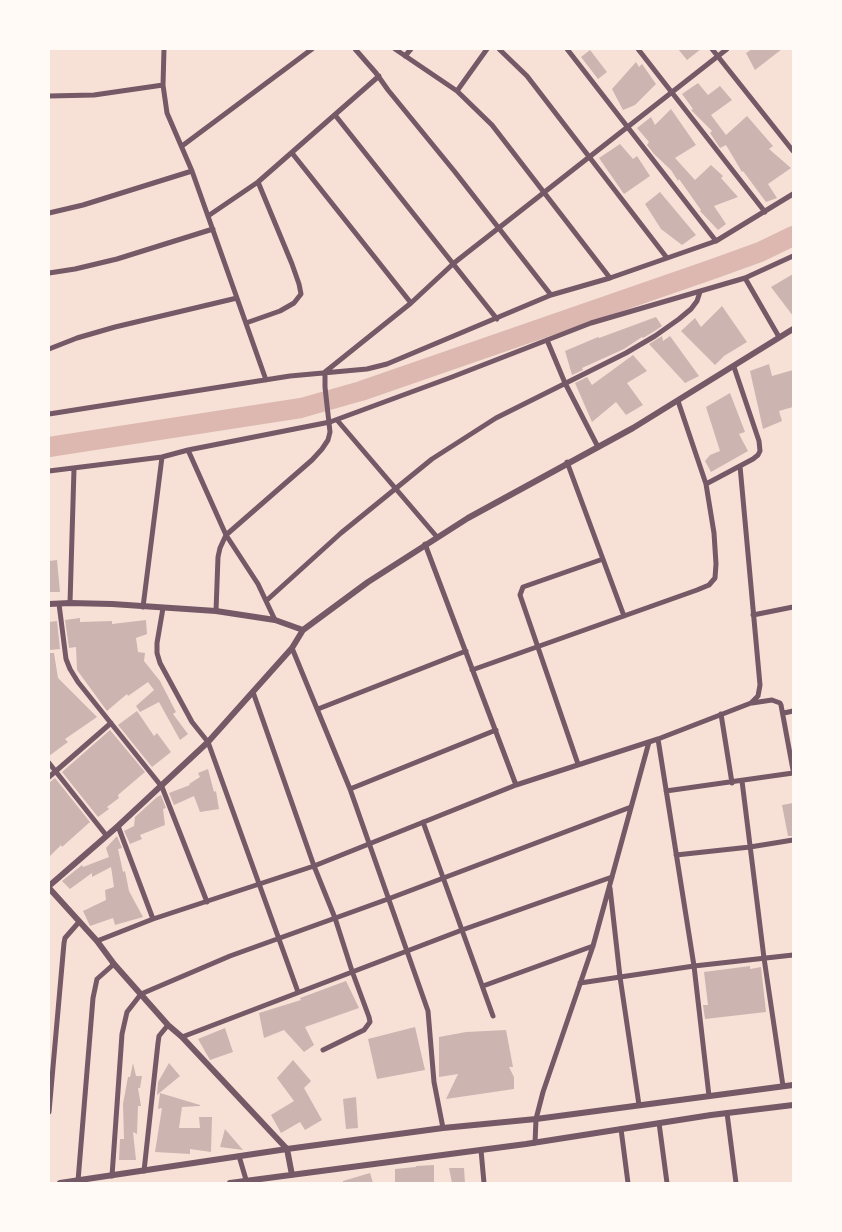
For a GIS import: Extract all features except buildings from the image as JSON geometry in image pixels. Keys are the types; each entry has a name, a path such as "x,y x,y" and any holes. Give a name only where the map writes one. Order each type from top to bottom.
{"street":[{"path":"164,49 163,85 167,113 192,171 266,380"},
{"path":"182,146 312,49"},
{"path":"355,49 551,295"},
{"path":"395,49 457,91 492,125 610,278"},
{"path":"405,56 411,49"},
{"path":"457,91 487,49"},
{"path":"499,49 527,76 666,258"},
{"path":"567,49 716,241"},
{"path":"638,49 765,212"},
{"path":"712,49 793,151"},
{"path":"216,611 218,557 226,535 289,482 322,449 330,432 325,387 326,372 411,303 454,263 588,156 627,128 727,49"},
{"path":"208,216 258,182 378,76"},
{"path":"49,96 94,95 163,85"},
{"path":"335,115 498,318"},
{"path":"292,153 411,303"},
{"path":"49,213 83,206 192,171"},
{"path":"246,323 280,311 294,303 301,294 292,264 258,182"},
{"path":"49,414 266,380 367,369 387,364 551,295 610,278 716,241 793,194"},
{"path":"49,273 117,259 213,229"},
{"path":"49,471 162,458 188,450 329,419 337,420 616,315 745,278 793,256"},
{"path":"745,278 779,337"},
{"path":"266,601 334,539 432,459 496,418 626,353 655,336 679,320 697,301 700,292"},
{"path":"49,349 77,338 115,327 237,298"},
{"path":"292,1175 287,1149 182,1037 166,1027 111,967 97,941 49,887 162,787 208,742 292,648 303,630 368,582 425,544 567,462 598,447 678,401 793,329"},
{"path":"547,340 565,383 598,447"},
{"path":"706,484 758,455 760,446 734,367"},
{"path":"472,670 697,590 709,585 715,578 714,533 706,484 678,401"},
{"path":"337,420 437,537"},
{"path":"188,450 226,535 258,584 275,620"},
{"path":"143,607 162,458"},
{"path":"567,462 624,616"},
{"path":"740,466 760,691 751,703"},
{"path":"70,603 74,469"},
{"path":"425,544 516,785"},
{"path":"578,764 521,599 521,590 523,587 603,559"},
{"path":"49,604 70,603 216,611 275,620 303,630"},
{"path":"58,604 66,659 70,669 78,682 162,787 207,902"},
{"path":"753,616 793,607"},
{"path":"163,608 157,643 160,663 192,722 208,742 298,992"},
{"path":"292,648 350,789 428,1011 434,1082 443,1128"},
{"path":"318,709 466,651"},
{"path":"253,692 314,866 335,918 352,971 370,1017 370,1022 364,1030 322,1050"},
{"path":"97,941 153,919 314,866 516,785 658,739 751,703 776,701 782,705 793,772 732,783 666,791"},
{"path":"784,713 793,712"},
{"path":"721,714 732,783"},
{"path":"49,777 111,723"},
{"path":"350,789 496,730"},
{"path":"658,739 694,966 709,1096"},
{"path":"534,1143 536,1120 543,1092 593,946 649,742"},
{"path":"49,764 106,835"},
{"path":"742,781 764,958 783,1086"},
{"path":"112,1176 122,1034 130,1007 139,996 192,971 631,807"},
{"path":"423,822 493,1016"},
{"path":"118,826 153,919"},
{"path":"676,855 793,840"},
{"path":"182,1037 462,930 612,877"},
{"path":"609,885 639,1106"},
{"path":"49,1112 65,938 79,922"},
{"path":"483,986 593,946"},
{"path":"580,983 793,954"},
{"path":"78,1181 92,998 97,979 111,967"},
{"path":"144,1171 156,1053 159,1036 166,1027"},
{"path":"60,1183 443,1128 536,1120 793,1085"},
{"path":"230,1183 534,1143 727,1113 793,1105"},
{"path":"727,1113 736,1183"},
{"path":"659,1123 667,1183"},
{"path":"621,1129 628,1183"},
{"path":"481,1150 484,1183"},
{"path":"239,1156 247,1182"}],"waterway":[{"path":"49,447 301,408 361,391 710,270 760,252 793,236"}]}
